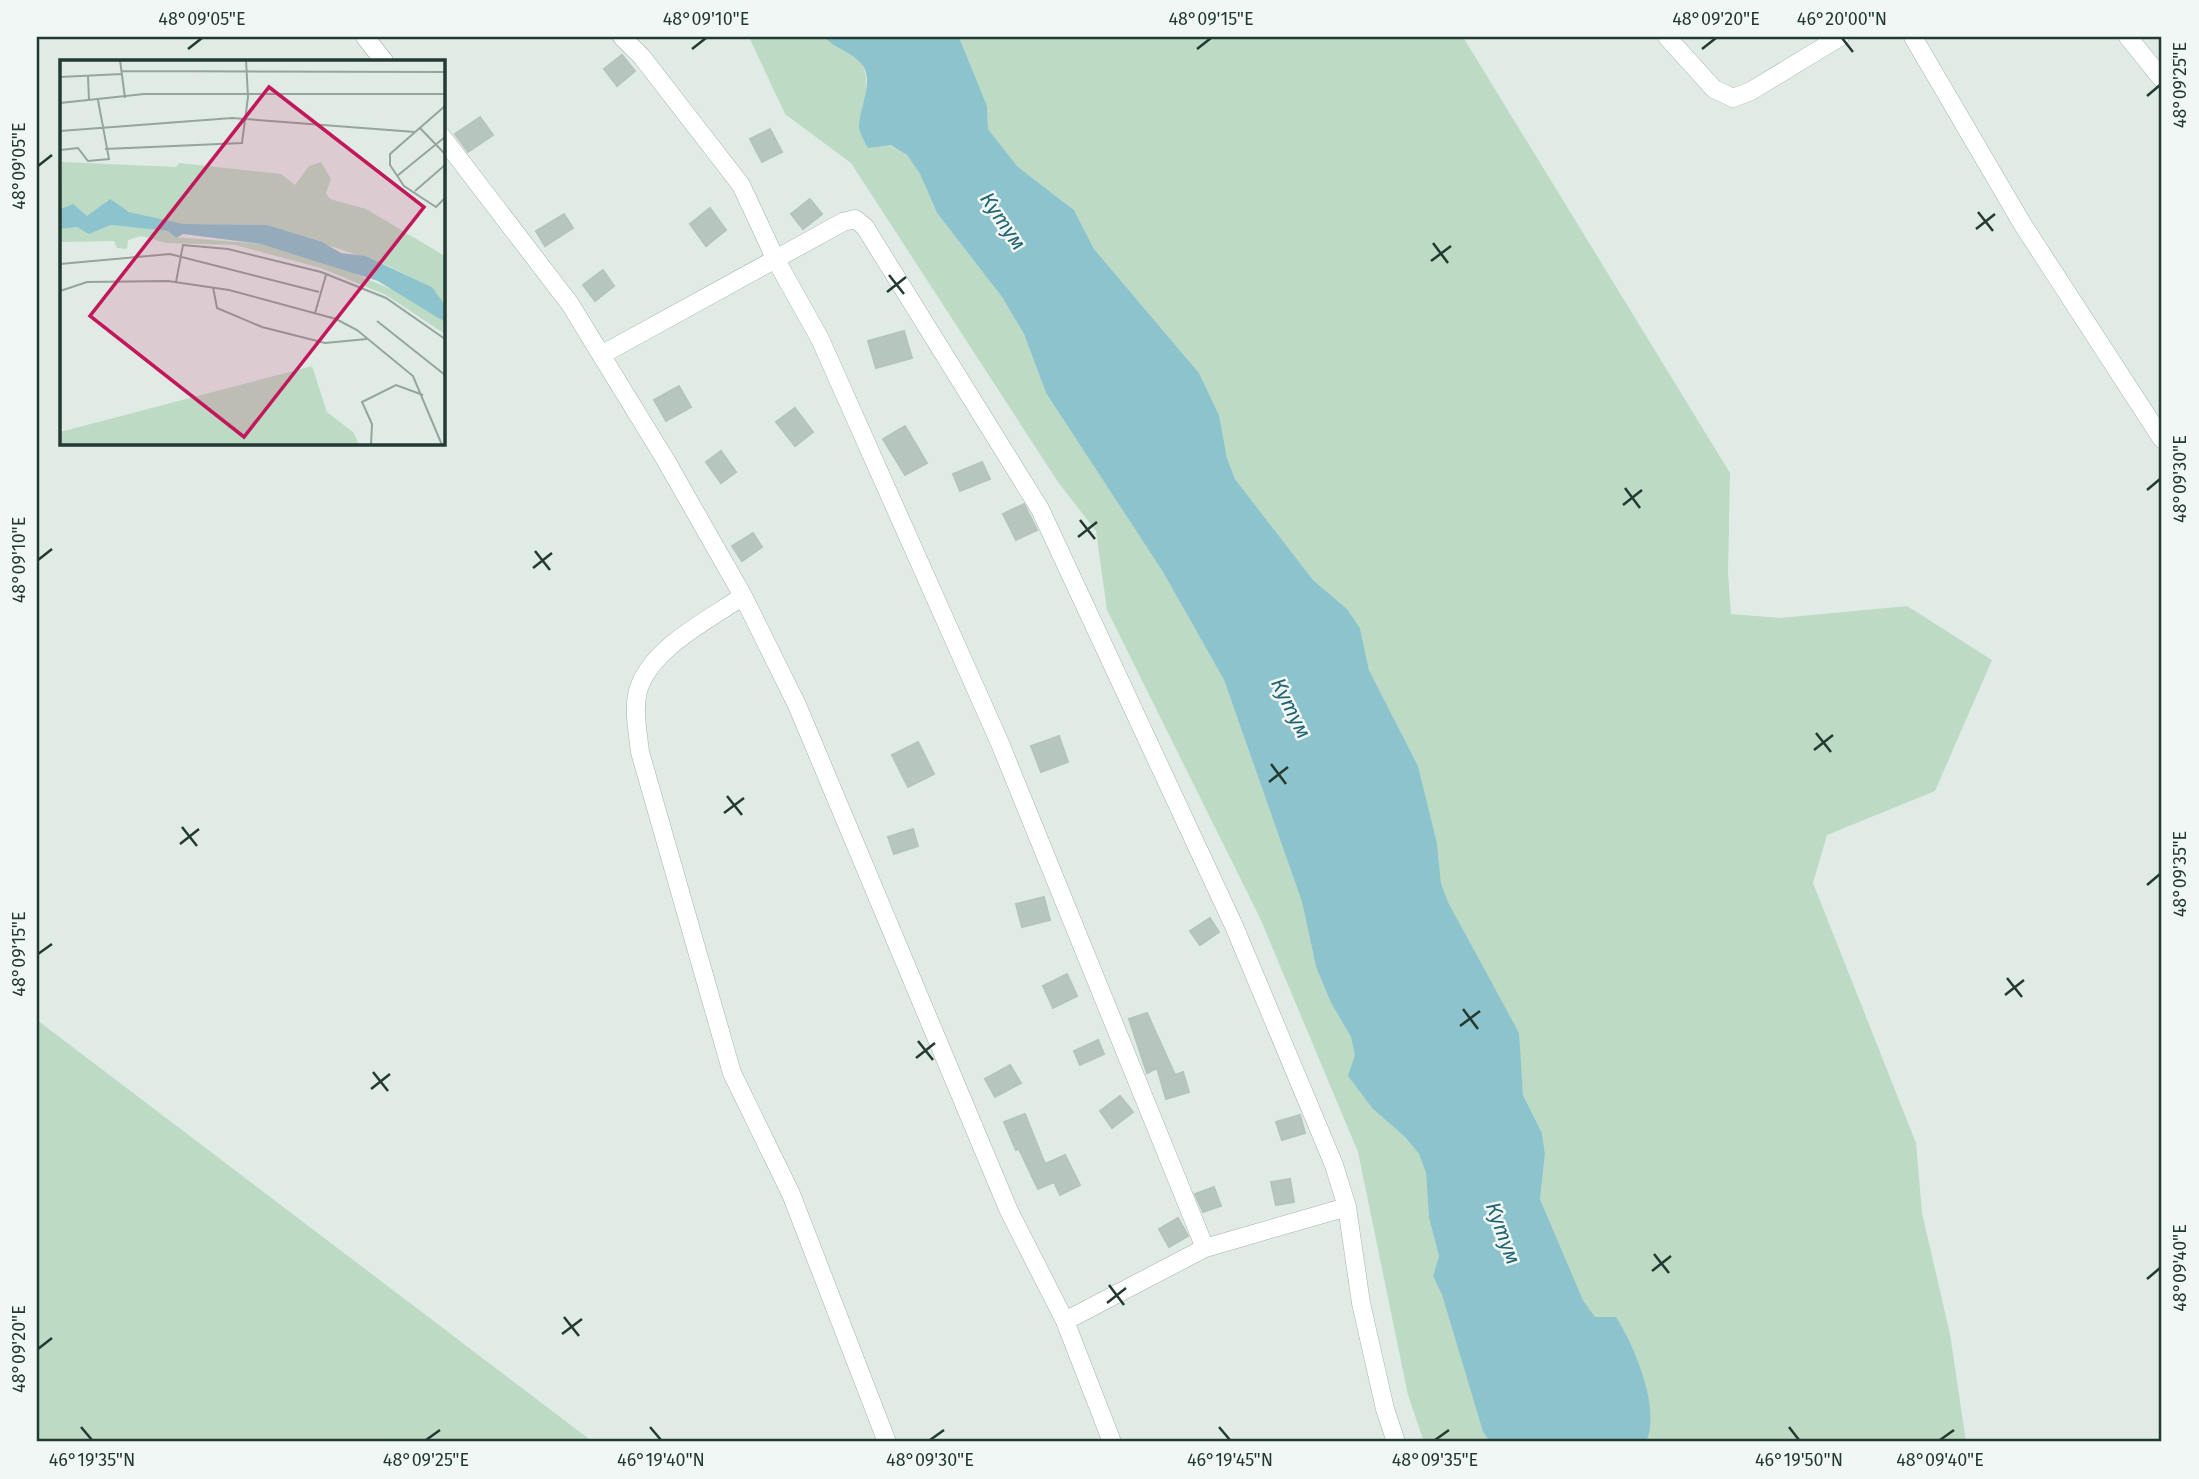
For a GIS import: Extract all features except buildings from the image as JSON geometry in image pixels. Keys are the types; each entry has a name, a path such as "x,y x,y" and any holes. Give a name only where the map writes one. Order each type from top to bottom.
{"street":[{"path":"365,37 383,60"},
{"path":"622,37 642,57 741,185 776,260 820,339 999,741 1205,1248"},
{"path":"1667,37 1714,89 1733,97 1751,91 1840,37"},
{"path":"1913,37 2023,225 2162,439"},
{"path":"2128,37 2162,79"},
{"path":"444,139 570,304 665,459 743,596 797,705 1009,1211 1065,1321 1112,1442"},
{"path":"601,355 843,222 855,219 864,228 1040,509 1234,926 1334,1166 1347,1207 1362,1303 1385,1409 1396,1442"},
{"path":"743,596 669,649 649,669 638,692 636,715 640,752 732,1073 791,1194 887,1442"},
{"path":"1065,1321 1205,1248 1347,1207"}],"green space":[{"path":"749,37 824,37 860,61 866,89 859,129 907,155 920,174 937,213 1002,297 1024,334 1046,393 1163,572 1224,680 1302,902 1316,967 1331,1003 1351,1037 1373,1109 1405,1137 1419,1154 1426,1173 1429,1218 1439,1256 1433,1276 1442,1295 1483,1432 1490,1442 1424,1442 1408,1395 1358,1152 1260,918 1107,610 1096,531 1058,482 851,163 785,114"},
{"path":"959,37 1463,37 1730,473 1728,572 1731,614 1780,618 1907,606 1992,660 1935,791 1827,835 1813,883 1916,1143 1922,1213 1950,1334 1966,1442 1646,1442 1651,1413 1638,1361 1616,1318 1595,1317 1583,1300 1540,1199 1545,1154 1542,1133 1523,1095 1518,1033 1448,902 1441,883 1437,843 1418,766 1369,670 1360,628 1347,609 1313,580 1235,479 1227,458 1219,415 1199,373 1094,249 1074,210 1018,167 988,129 987,106"},
{"path":"37,1020 593,1442 37,1442"}],"water":[{"name":"Кутум","path":"824,37 959,37 987,106 988,129 1018,167 1074,210 1094,249 1199,373 1219,415 1227,458 1235,479 1313,580 1347,609 1360,628 1369,670 1418,766 1437,843 1441,883 1448,902 1519,1033 1523,1095 1542,1133 1545,1154 1540,1199 1583,1300 1595,1317 1616,1317 1638,1360 1651,1413 1646,1442 1490,1442 1483,1432 1442,1295 1433,1276 1439,1256 1429,1218 1426,1173 1419,1154 1405,1137 1373,1109 1348,1076 1355,1055 1351,1037 1331,1003 1316,967 1302,902 1224,680 1163,572 1046,393 1024,334 1002,297 937,213 920,174 907,155 890,145 868,148 859,127 867,88 866,73 859,61"}]}
